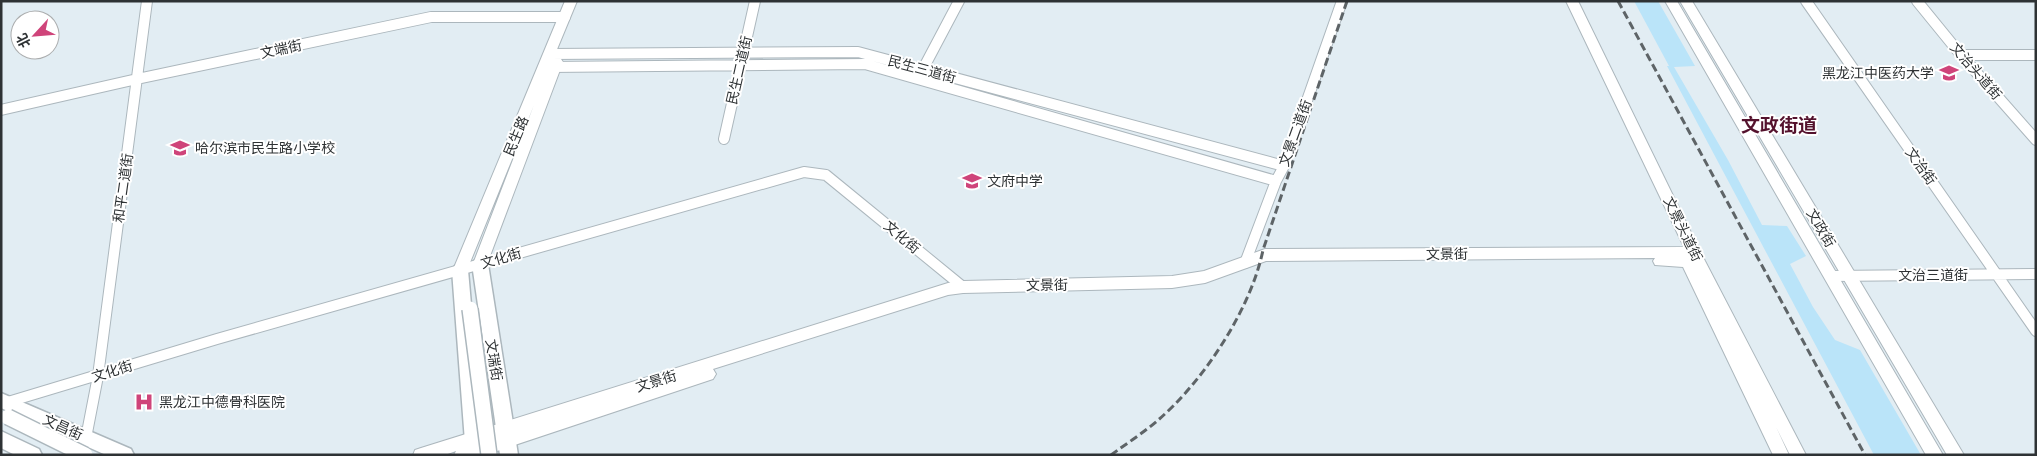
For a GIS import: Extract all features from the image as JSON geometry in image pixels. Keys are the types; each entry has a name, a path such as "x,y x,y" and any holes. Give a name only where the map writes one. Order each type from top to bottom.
{"highway":[{"path":"474,451 469,295 470,284 480,264"},
{"name":"文瑞街","path":"480,264 507,441"},
{"name":"文瑞街","path":"460,270 474,451"},
{"name":"文昌街","path":"4,408 85,449 125,455"},
{"path":"1,439 33,455"}],"main road":[{"name":"民生路","path":"555,54 571,1"},
{"name":"民生路","path":"480,264 550,67 580,1"},
{"name":"文景头道街","path":"1562,1 1677,236 1691,256 1798,455"},
{"name":"文景头道街","path":"1572,1 1781,455"},
{"name":"文政街","path":"1671,1 1935,455"},
{"name":"文政街","path":"1686,1 1956,455"},
{"name":"民生路","path":"460,270 550,67"},
{"name":"文景街","path":"507,441 948,289 963,287 1172,282 1206,277 1266,255 1691,256"},
{"name":"文景街","path":"421,455 474,451 844,329 955,295 1174,290 1206,285 1267,263 1691,256"}],"street":[{"name":"和平二道街","path":"85,449 98,376 147,1"},
{"name":"民生二道街","path":"724,139 755,1"},
{"path":"923,69 959,1"},
{"name":"文景二道街","path":"1245,263 1276,180 1284,166 1342,1"},
{"name":"文治街","path":"1806,1 2036,331"},
{"name":"文治头道街","path":"1917,1 1961,55 2036,140"},
{"name":"文端街","path":"1,110 137,79 431,17 565,17"},
{"name":"民生三道街","path":"555,54 858,52 1284,166"},
{"path":"1961,55 2036,55"},
{"name":"民生三道街","path":"550,67 865,64 1276,180"},
{"name":"文化街","path":"4,408 216,339 804,172 826,175 963,287"},
{"name":"文治三道街","path":"1830,276 2036,274"}],"shaded area":[{"path":"1634,1 1658,1 1695,66 1674,67 1728,160 1762,225 1787,226 1806,256 1790,264 1813,307 1835,340 1860,350 1921,455 1874,455"}],"railway":[{"path":"1111,455 1152,425 1174,405 1208,365 1236,320 1257,273 1263,250 1347,1"},
{"path":"1618,1 1865,455"}],"place":[{"name":"黑龙江中医药大学","path":"1949,73"},
{"name":"哈尔滨市民生路小学校","path":"180,148"},
{"name":"文府中学","path":"972,181"},
{"name":"黑龙江中德骨科医院","path":"144,402"}],"district":[{"name":"文政街道","path":"1779,125"}]}
